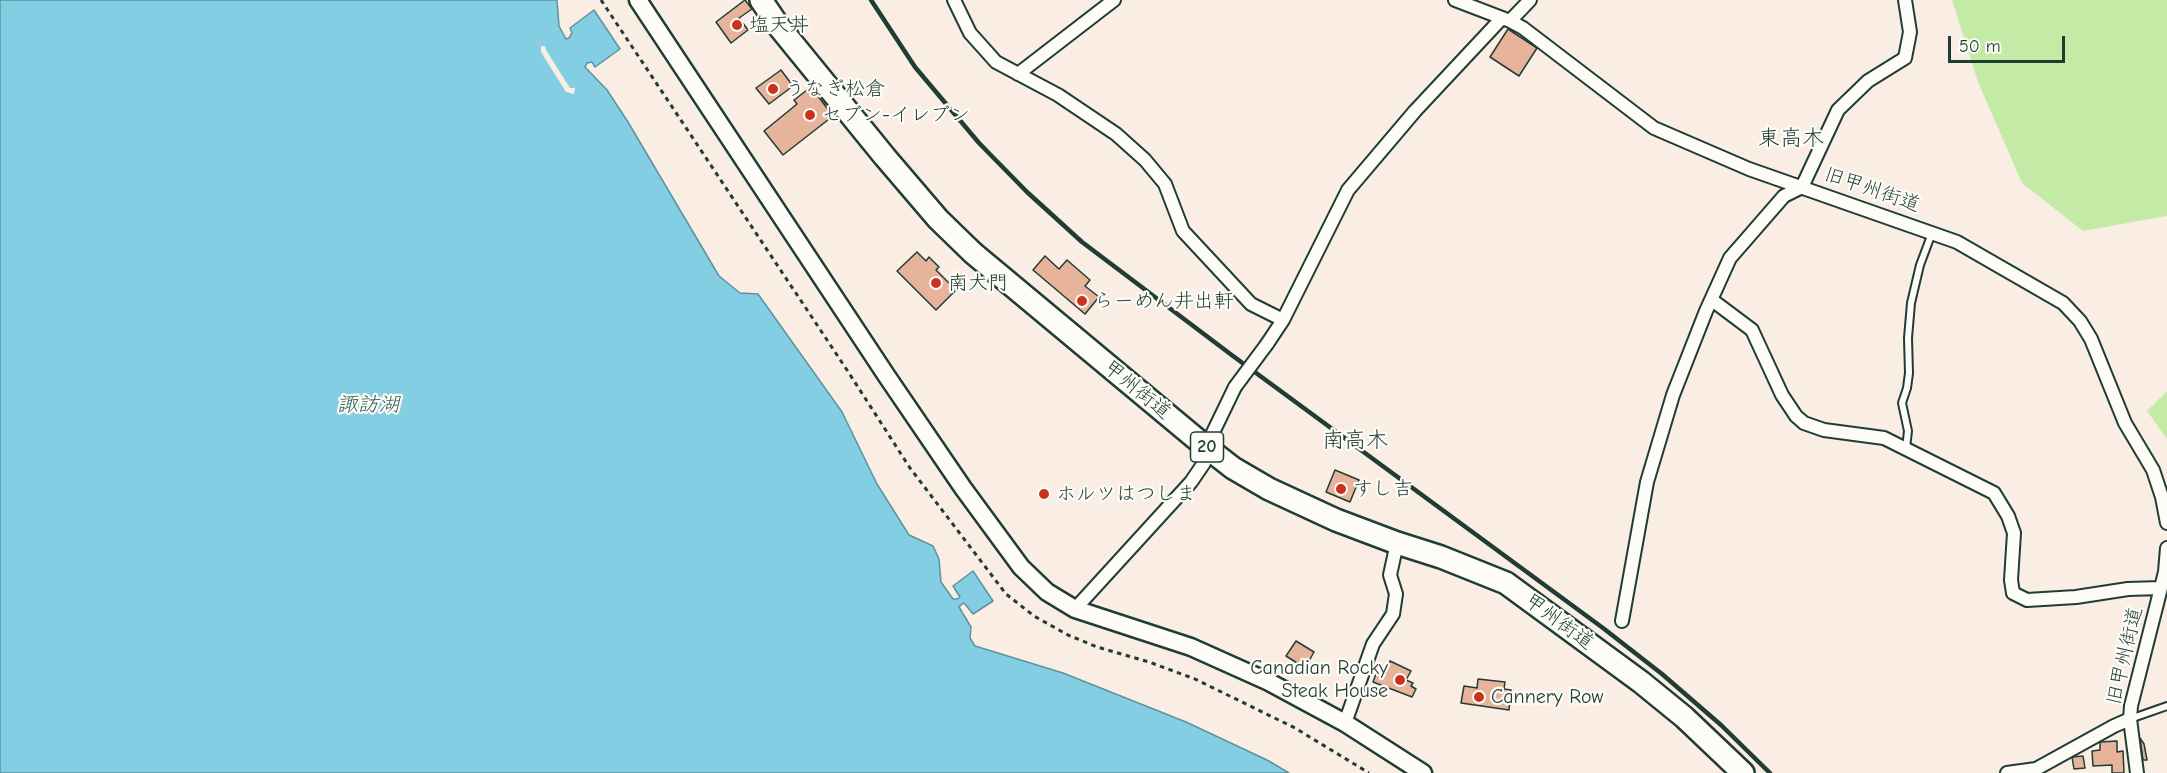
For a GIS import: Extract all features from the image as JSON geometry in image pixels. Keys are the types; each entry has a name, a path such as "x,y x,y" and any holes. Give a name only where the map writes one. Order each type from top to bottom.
{"highway":[{"name":"甲州街道","path":"761,0 780,28 938,219 966,246 1206,447 1233,468 1269,489 1336,520 1506,583 1641,682 1684,717 1743,773"}],"street":[{"path":"638,0 963,488 1021,567 1047,592 1075,609 1191,647 1269,682 1345,723 1423,773"},
{"path":"954,0 970,33 996,62 1058,95 1106,128 1145,160 1165,184 1183,231 1251,304 1283,320"},
{"path":"1018,74 1114,0"},
{"name":"旧甲州街道","path":"1455,0 1506,19 1523,28 1654,128 1749,169 1957,242 2063,303 2080,321 2091,339 2125,423 2153,470 2162,497 2167,523"},
{"path":"1075,609 1191,482 1204,463 1206,447 1235,387 1283,320 1348,190 1415,111 1506,19 1530,0"},
{"path":"1622,621 1647,482 1673,395 1730,258 1784,196 1802,186 1838,110 1868,81 1905,58 1910,32 1905,0"},
{"path":"1712,300 1752,330 1782,395 1796,416 1804,423 1824,430 1884,438 1994,493 2008,516 2014,533 2011,580 2013,593 2027,600 2076,597 2128,589 2161,588"},
{"path":"1345,723 1373,644 1393,614 1396,594 1390,575 1397,543"},
{"name":"旧甲州街道","path":"2137,773 2130,719 2138,674 2165,572 2167,548"},
{"path":"2007,773 2036,769 2130,719"}],"lane":[{"path":"1906,450 1908,431 1902,404 1909,373 1908,338 1911,303 1920,265 1932,232"},
{"path":"2130,719 2167,706"}],"green space":[{"path":"1952,0 2167,0 2167,216 2083,231 2022,183 1978,82"},
{"path":"2167,391 2167,439 2147,411"}],"water":[{"name":"諏訪湖","path":"0,0 557,0 559,26 566,39 572,33 570,28 594,10 620,49 595,67 592,62 587,63 585,67 607,90 628,122 719,276 740,293 758,294 842,412 877,484 909,535 933,546 939,559 941,582 953,599 960,597 953,586 973,571 993,601 973,614 963,603 959,607 971,627 970,638 975,646 1063,673 1186,722 1267,760 1289,773 0,773"}],"pier":[{"path":"541,46 545,46 570,88 575,88 574,94 566,92 541,52"}],"building":[{"path":"745,0 752,9 739,18 748,30 731,43 716,22"},
{"path":"1508,29 1537,48 1519,76 1490,57"},
{"path":"781,70 793,86 769,104 756,88"},
{"path":"811,87 833,116 783,155 764,131 797,104 794,100"},
{"path":"917,252 926,261 929,257 939,267 936,270 956,290 936,310 897,271"},
{"path":"1045,256 1059,269 1067,260 1090,280 1085,286 1099,297 1085,314 1033,270"},
{"path":"1335,470 1359,480 1350,502 1326,492"},
{"path":"1296,641 1314,652 1305,668 1286,656"},
{"path":"1390,661 1411,671 1406,680 1413,683 1411,686 1416,689 1412,697 1373,682 1377,671 1386,673"},
{"path":"1478,679 1505,682 1504,689 1511,690 1509,710 1461,703 1464,686 1477,688"},
{"path":"2140,738 2144,744 2147,760 2143,760"},
{"path":"2117,741 2117,752 2123,751 2124,773 2112,773 2112,765 2093,766 2092,751 2100,750 2100,742"},
{"path":"2083,756 2085,768 2074,769 2072,757"}],"railway":[{"path":"871,0 915,67 979,143 1027,192 1082,242 1603,628 1662,674 1721,725 1770,773"}],"place":[{"name":"塩天丼","path":"737,25"},
{"name":"うなぎ松倉","path":"773,89"},
{"name":"セブン-イレブン","path":"810,115"},
{"name":"南大門","path":"936,283"},
{"name":"らーめん井出軒","path":"1082,301"},
{"name":"すし吉","path":"1341,489"},
{"name":"ホルツはつしま","path":"1044,494"},
{"name":"Canadian Rocky Steak House","path":"1400,680"},
{"name":"Cannery Row","path":"1479,697"}],"district":[{"name":"東高木","path":"1791,139"},
{"name":"南高木","path":"1355,441"}]}
